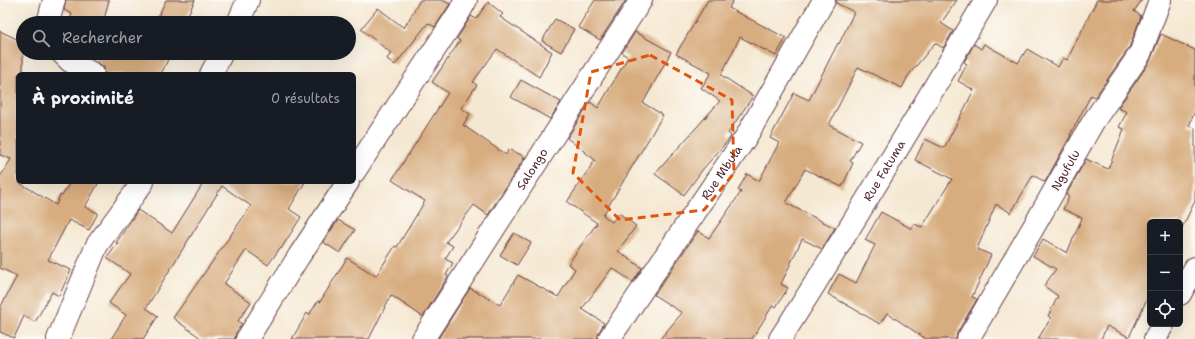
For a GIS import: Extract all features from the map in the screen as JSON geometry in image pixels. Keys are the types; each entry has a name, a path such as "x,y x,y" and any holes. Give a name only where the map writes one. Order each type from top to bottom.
{"street":[{"path":"50,16 54,0"},
{"path":"241,16 248,0"},
{"path":"356,169 466,0"},
{"name":"Salongo","path":"423,339 641,0"},
{"name":"Rue Mbula","path":"609,339 746,137 824,0"},
{"name":"Rue Fatuma","path":"780,339 838,249 986,0"},
{"name":"Ngufulu","path":"968,339 1093,122 1140,54 1160,0"},
{"path":"69,60 89,72"},
{"path":"212,72 218,60"},
{"path":"58,339 97,245 142,184"},
{"path":"247,339 347,184"},
{"path":"1182,291 1195,268"},
{"path":"1155,339 1161,327"}],"highlighted area":[{"path":"650,55 732,100 734,173 704,210 620,220 573,173 591,72"}],"building":[{"path":"66,0 109,0 105,16 71,16 72,14 64,10"},
{"path":"166,0 195,0 187,16 158,16"},
{"path":"420,0 442,0 450,4 435,27 428,23 395,65 387,59 391,53 361,29 378,8 404,28"},
{"path":"595,0 626,0 600,40 578,27"},
{"path":"708,0 733,0 729,8 786,38 776,56 740,37 721,75 753,96 728,133 731,136 730,138 703,169 684,195 655,174 720,101 701,88 711,73 676,54"},
{"path":"836,0 957,0 941,23 953,31 943,48 935,43 908,76 902,88 858,67 829,125 861,142 850,161 853,163 842,187 805,169 786,203 835,228 822,249 802,239 781,284 788,288 776,307 773,305 752,339 660,339 682,313 654,295 698,231 709,238 741,192 738,190 747,174 759,181 779,143 770,138 794,93 809,100 838,43 839,44 854,12 836,3"},
{"path":"1097,0 1142,0 1134,11 1141,16 1129,48 1095,97 1091,95 1045,182 1033,175 1011,213 996,204 977,249 991,255 972,297 977,299 957,333 956,339 926,339 887,313 880,324 828,294 839,274 856,283 875,245 865,240 881,212 912,229 914,224 922,227 952,179 915,160 925,139 944,148 974,90 958,81 967,64 964,62 974,44 981,49 984,44 1018,63 1027,49 1058,67 1063,58 1067,60"},
{"path":"488,2 503,14 500,17 552,52 539,77 497,49 473,82 477,85 461,108 470,114 463,125 506,155 509,149 525,157 488,215 474,205 446,242 453,246 445,259 453,263 446,275 448,276 423,317 391,295 369,339 292,339 307,313 309,315 318,301 320,302 347,258 376,276 395,246 397,247 425,201 392,180 448,93 432,82 460,41 457,39 471,16 476,19"},
{"path":"555,19 574,29 561,52 542,41"},
{"path":"0,31 16,39 16,60 23,60 23,72 16,72 16,184 21,184 56,205 60,195 62,196 69,184 98,184 85,207 98,213 89,230 69,220 48,260 71,270 59,296 52,292 35,322 24,316 14,338 0,332 0,308 17,276 0,268 0,177 11,159 0,155"},
{"path":"635,32 671,52 643,103 663,115 603,215 612,222 619,213 636,226 618,251 642,268 633,282 612,268 582,309 604,323 597,339 438,339 470,288 500,305 518,275 558,297 575,269 568,264 597,223 567,202 595,160 567,138 590,102 598,108 628,57 622,53"},
{"path":"1161,34 1195,50 1195,111 1189,126 1195,128 1195,201 1183,226 1183,219 1147,219 1147,299 1129,337 1107,326 1101,339 1038,339 1051,318 1048,316 1058,296 1044,286 1056,269 1033,256 1043,239 1067,253 1082,218 1063,209 1069,197 1066,195 1086,159 1108,169 1124,129 1119,127 1127,112 1118,108 1150,61"},
{"path":"99,60 168,60 162,72 105,72 104,67 98,63"},
{"path":"521,80 561,102 550,119 511,97"},
{"path":"203,184 304,184 289,209 301,217 281,249 280,248 268,265 246,250 224,284 251,302 238,321 242,324 236,332 234,339 202,339 173,318 251,206 222,186 146,308 158,316 143,339 111,339 126,315 109,303 130,274 107,258 138,210 172,233"},
{"path":"338,220 355,230 340,253 323,242"},
{"path":"514,233 531,243 517,265 500,255"}]}
